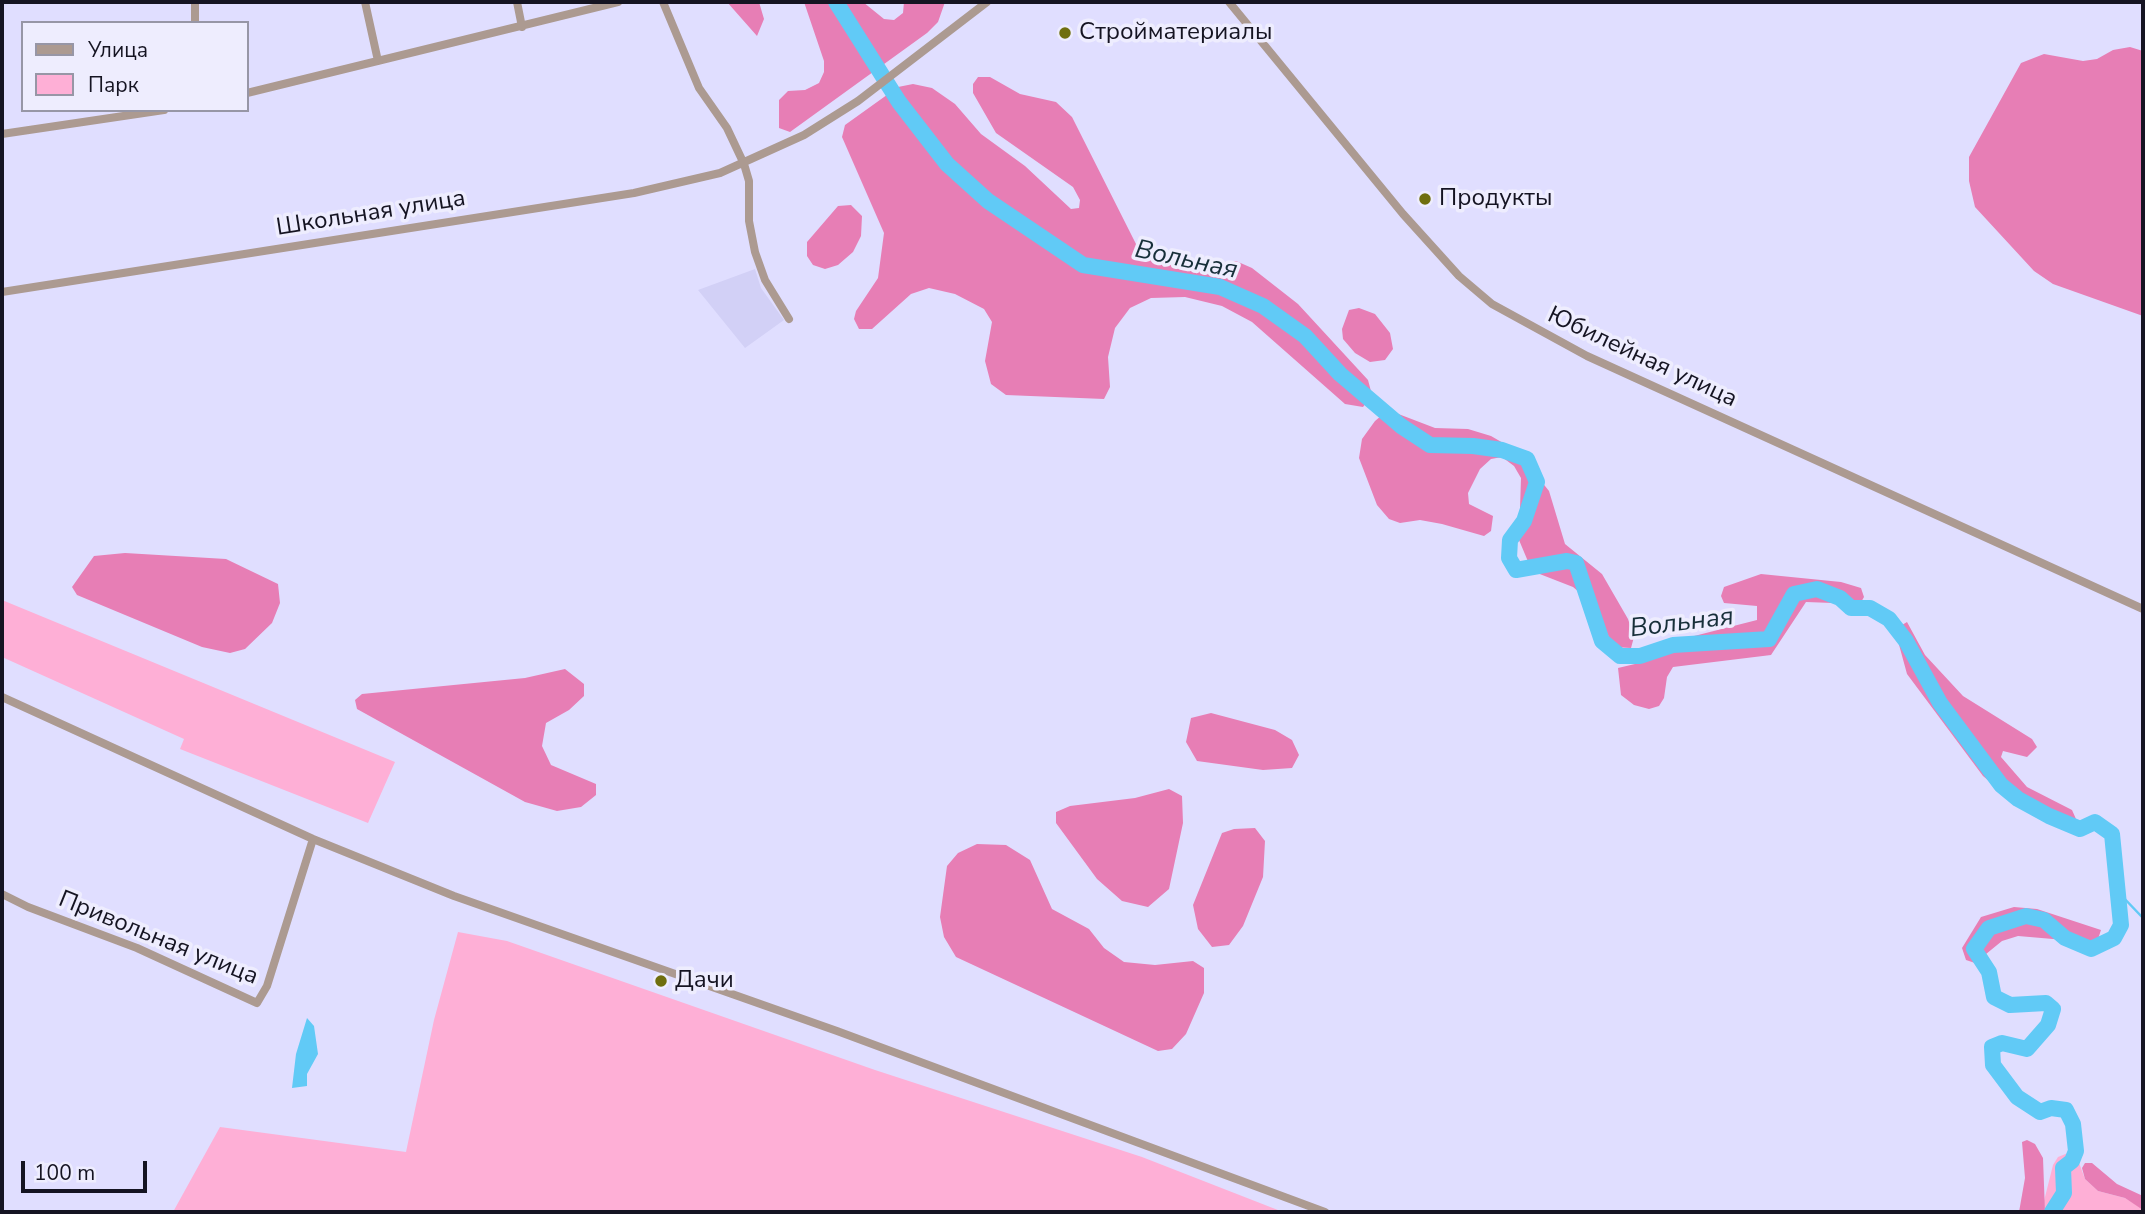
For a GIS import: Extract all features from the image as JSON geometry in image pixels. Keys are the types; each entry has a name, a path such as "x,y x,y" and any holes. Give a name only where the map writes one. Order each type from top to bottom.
{"street":[{"path":"195,2 195,21"},
{"path":"365,2 378,61"},
{"path":"517,2 522,27"},
{"path":"248,93 618,2"},
{"path":"663,2 699,88 727,128 744,164 750,181 749,221 755,252 765,280 789,319"},
{"name":"Школьная улица","path":"2,292 634,193 691,181 744,164 804,135 858,101 987,2"},
{"name":"Юбилейная улица","path":"1229,2 1403,214 1459,276 1492,304 1587,356 2143,609"},
{"path":"2,134 150,112"},
{"path":"2,697 313,839 454,896 839,1032 1325,1212"},
{"name":"Привольная улица","path":"2,894 137,948 257,1003 267,986 313,839"}],"shaded area":[{"path":"727,2 759,2 764,19 757,36"},
{"path":"804,2 863,2 884,19 894,20 903,13 904,2 945,2 938,22 927,33 790,132 779,128 779,100 788,91 805,90 819,83 824,72 824,61"},
{"path":"2130,47 2143,51 2143,316 2053,284 2034,271 1975,207 1969,181 1969,157 2021,63 2044,54 2083,61 2097,59 2113,50"},
{"path":"978,77 990,77 1020,94 1056,102 1072,117 1137,246 1153,259 1207,273 1224,262 1236,261 1252,268 1298,304 1368,380 1372,395 1363,407 1345,404 1252,322 1222,306 1185,297 1151,298 1130,308 1115,328 1108,357 1110,387 1104,399 1006,395 991,384 985,361 992,322 984,309 955,294 929,288 911,294 872,329 859,329 854,319 856,311 878,278 884,233 842,137 845,125 898,87 913,84 932,88 955,104 981,134 1025,166 1071,209 1079,208 1080,200 1073,187 996,133 973,93 973,84"},
{"path":"851,205 862,216 861,236 853,252 838,265 825,269 813,265 807,256 807,242 838,206"},
{"path":"755,269 761,288 784,320 745,348 698,290"},
{"path":"1359,308 1375,314 1390,333 1393,349 1385,360 1370,362 1355,353 1343,339 1342,329 1349,310"},
{"path":"1388,410 1435,428 1468,429 1491,436 1517,451 1549,491 1565,544 1602,574 1628,619 1634,637 1631,648 1614,647 1591,602 1573,587 1532,571 1519,540 1521,478 1514,466 1502,457 1491,459 1480,469 1468,493 1469,504 1493,516 1491,531 1484,536 1420,520 1400,523 1389,519 1377,505 1359,458 1362,439 1375,421"},
{"path":"125,553 226,559 278,584 280,603 272,623 245,649 230,653 202,647 77,595 72,587 94,556"},
{"path":"1761,574 1841,582 1861,588 1864,597 1860,604 1806,602 1771,655 1673,667 1667,677 1664,698 1659,706 1649,709 1634,705 1621,695 1618,668 1635,664 1651,647 1757,620 1757,606 1724,603 1721,596 1724,587"},
{"path":"1907,622 1925,655 1963,696 2032,739 2037,747 2027,757 2003,751 2001,757 2027,787 2072,810 2076,819 2051,812 2032,800 2002,792 1983,776 1907,674 1898,641 1902,625"},
{"path":"565,669 584,684 584,696 569,710 546,723 542,746 551,765 596,784 596,795 581,807 557,811 525,802 357,709 355,700 362,694 525,678"},
{"path":"1211,713 1275,730 1292,740 1299,755 1292,768 1263,770 1197,761 1186,742 1191,718"},
{"path":"1169,789 1182,796 1183,823 1169,889 1148,907 1122,901 1097,879 1056,823 1056,812 1070,806 1135,798"},
{"path":"1255,828 1265,841 1263,877 1243,926 1229,945 1212,947 1198,929 1193,905 1222,833 1234,829"},
{"path":"977,844 1006,845 1030,860 1052,909 1089,929 1104,948 1124,962 1155,965 1193,961 1204,968 1204,993 1186,1034 1172,1049 1158,1051 956,957 944,937 940,917 947,866 958,853"},
{"path":"2014,907 2037,909 2101,930 2098,939 2088,942 2018,936 2002,941 1975,963 1966,960 1962,948 1981,917"},
{"path":"2027,1140 2035,1144 2043,1158 2045,1212 2019,1212 2025,1178 2022,1142"},
{"path":"2085,1163 2092,1163 2117,1184 2143,1196 2143,1210 2125,1198 2098,1191 2085,1179 2082,1168"}],"green space":[{"path":"2,600 395,762 368,823 180,749 184,739 2,657"},
{"path":"458,932 507,941 875,1070 1142,1157 1283,1212 173,1212 220,1127 406,1152 434,1020"},
{"path":"2068,1153 2078,1160 2085,1179 2098,1191 2125,1198 2140,1207 2143,1212 2045,1212 2044,1201 2053,1165 2058,1157"}],"water":[{"path":"307,1018 314,1026 318,1054 307,1074 307,1086 292,1088 296,1054"}],"waterway":[{"name":"Вольная","path":"836,2 899,102 947,164 988,201 1083,265 1220,287 1263,306 1305,336 1340,374 1401,426 1430,445 1502,450 1527,459 1537,482 1524,521 1510,540 1509,558 1516,570 1567,561 1576,563 1602,641 1620,656 1640,656 1673,645 1769,639 1794,594 1817,589 1840,598 1851,608 1870,608 1889,619 1906,641 1940,703 2001,785 2018,799 2049,816 2080,829 2095,822 2112,834 2121,925 2114,938 2091,949 2065,938 2044,920 2026,916 1989,928 1974,949 1989,972 1994,997 2010,1005 2046,1003 2053,1009 2048,1025 2027,1049 2002,1043 1992,1047 1993,1065 2017,1097 2040,1112 2051,1108 2066,1110 2073,1124 2076,1151 2072,1161 2063,1168 2064,1193 2052,1212"},
{"path":"2120,894 2143,918"}],"place":[{"name":"Стройматериалы","path":"1065,33"},
{"name":"Продукты","path":"1425,199"},
{"name":"Дачи","path":"661,981"}]}
